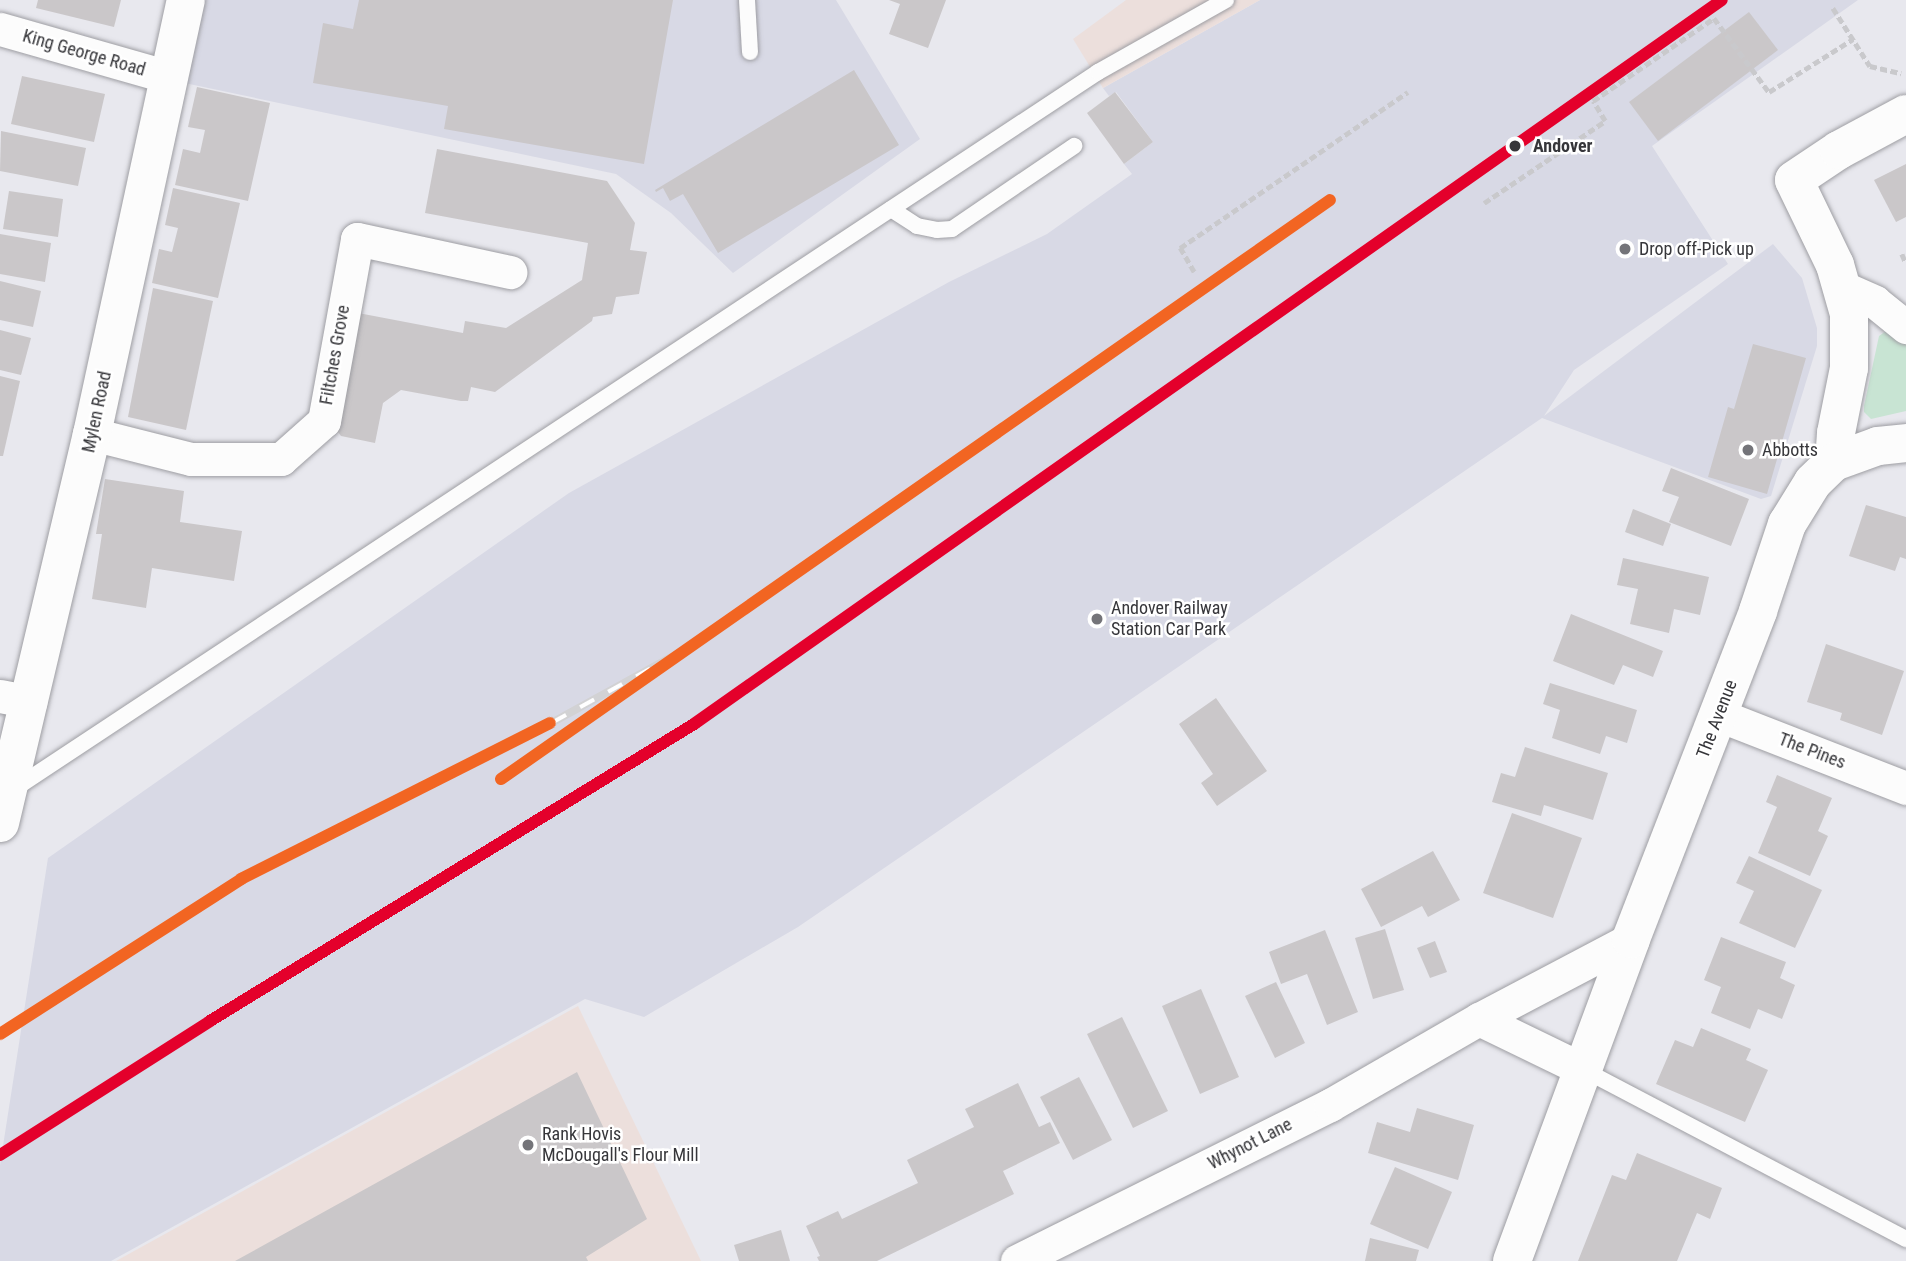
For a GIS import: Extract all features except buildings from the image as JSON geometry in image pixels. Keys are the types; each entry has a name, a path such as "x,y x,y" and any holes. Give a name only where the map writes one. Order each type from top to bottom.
{"street":[{"name":"Mylen Road","path":"4,808 15,699 92,434 186,0"},
{"name":"King George Road","path":"0,29 168,77"},
{"path":"1906,114 1839,150 1794,180 1842,287 1850,314 1851,338 1834,463 1878,446 1906,443"},
{"name":"Filtches Grove","path":"92,434 191,459 281,459 324,421 357,239 510,272"},
{"path":"1842,287 1875,302 1906,327"},
{"name":"The Avenue","path":"1512,1261 1630,939 1719,715 1787,524 1813,482 1834,463"},
{"name":"The Pines","path":"1719,715 1906,788"},
{"name":"Whynot Lane","path":"1017,1261 1330,1105 1479,1019 1630,939"},
{"path":"1479,1019 1584,1070"}],"lane":[{"path":"747,0 750,52"},
{"path":"4,808 1098,72 1226,0"},
{"path":"891,209 917,226 937,230 952,229 1074,146"},
{"path":"1584,1070 1906,1239"}],"path":[{"path":"1833,8 1870,66 1906,74"},
{"path":"1484,203 1605,121 1592,101 1714,18 1769,92 1853,39"},
{"path":"1194,272 1180,248 1408,92"},
{"path":"1902,254 1906,263"}],"shaded area":[{"path":"196,0 836,0 920,139 733,273 671,213 616,174 175,81"},
{"path":"1126,0 1260,0 1103,88 1073,39"},
{"path":"1260,0 1858,0 1652,146 1728,264 1574,370 1544,416 1773,244 1802,278 1817,328 1817,346 1771,496 1761,499 1542,418 798,927 644,1017 585,999 111,1261 0,1261 0,1165 48,858 569,493 949,282 1047,234 1132,174 1124,164 1153,142 1116,92 1109,96 1103,88"},
{"path":"578,1006 701,1261 116,1261"}],"green space":[{"path":"1886,331 1897,333 1906,345 1906,411 1871,419 1864,412 1864,406 1879,336"}],"railway":[{"path":"0,1034 241,879 421,786 524,738 682,651"}],"transit line":[{"path":"0,1155 210,1021 694,724 1722,0"},
{"path":"501,779 1330,200"},
{"path":"0,1034 241,879 550,723"}],"place":[{"name":"Andover","path":"1515,146"},
{"name":"Drop off-Pick up","path":"1625,249"},
{"name":"Abbotts","path":"1748,450"},
{"name":"Andover Railway Station Car Park","path":"1097,619"},
{"name":"Rank Hovis McDougall's Flour Mill","path":"528,1145"}]}
